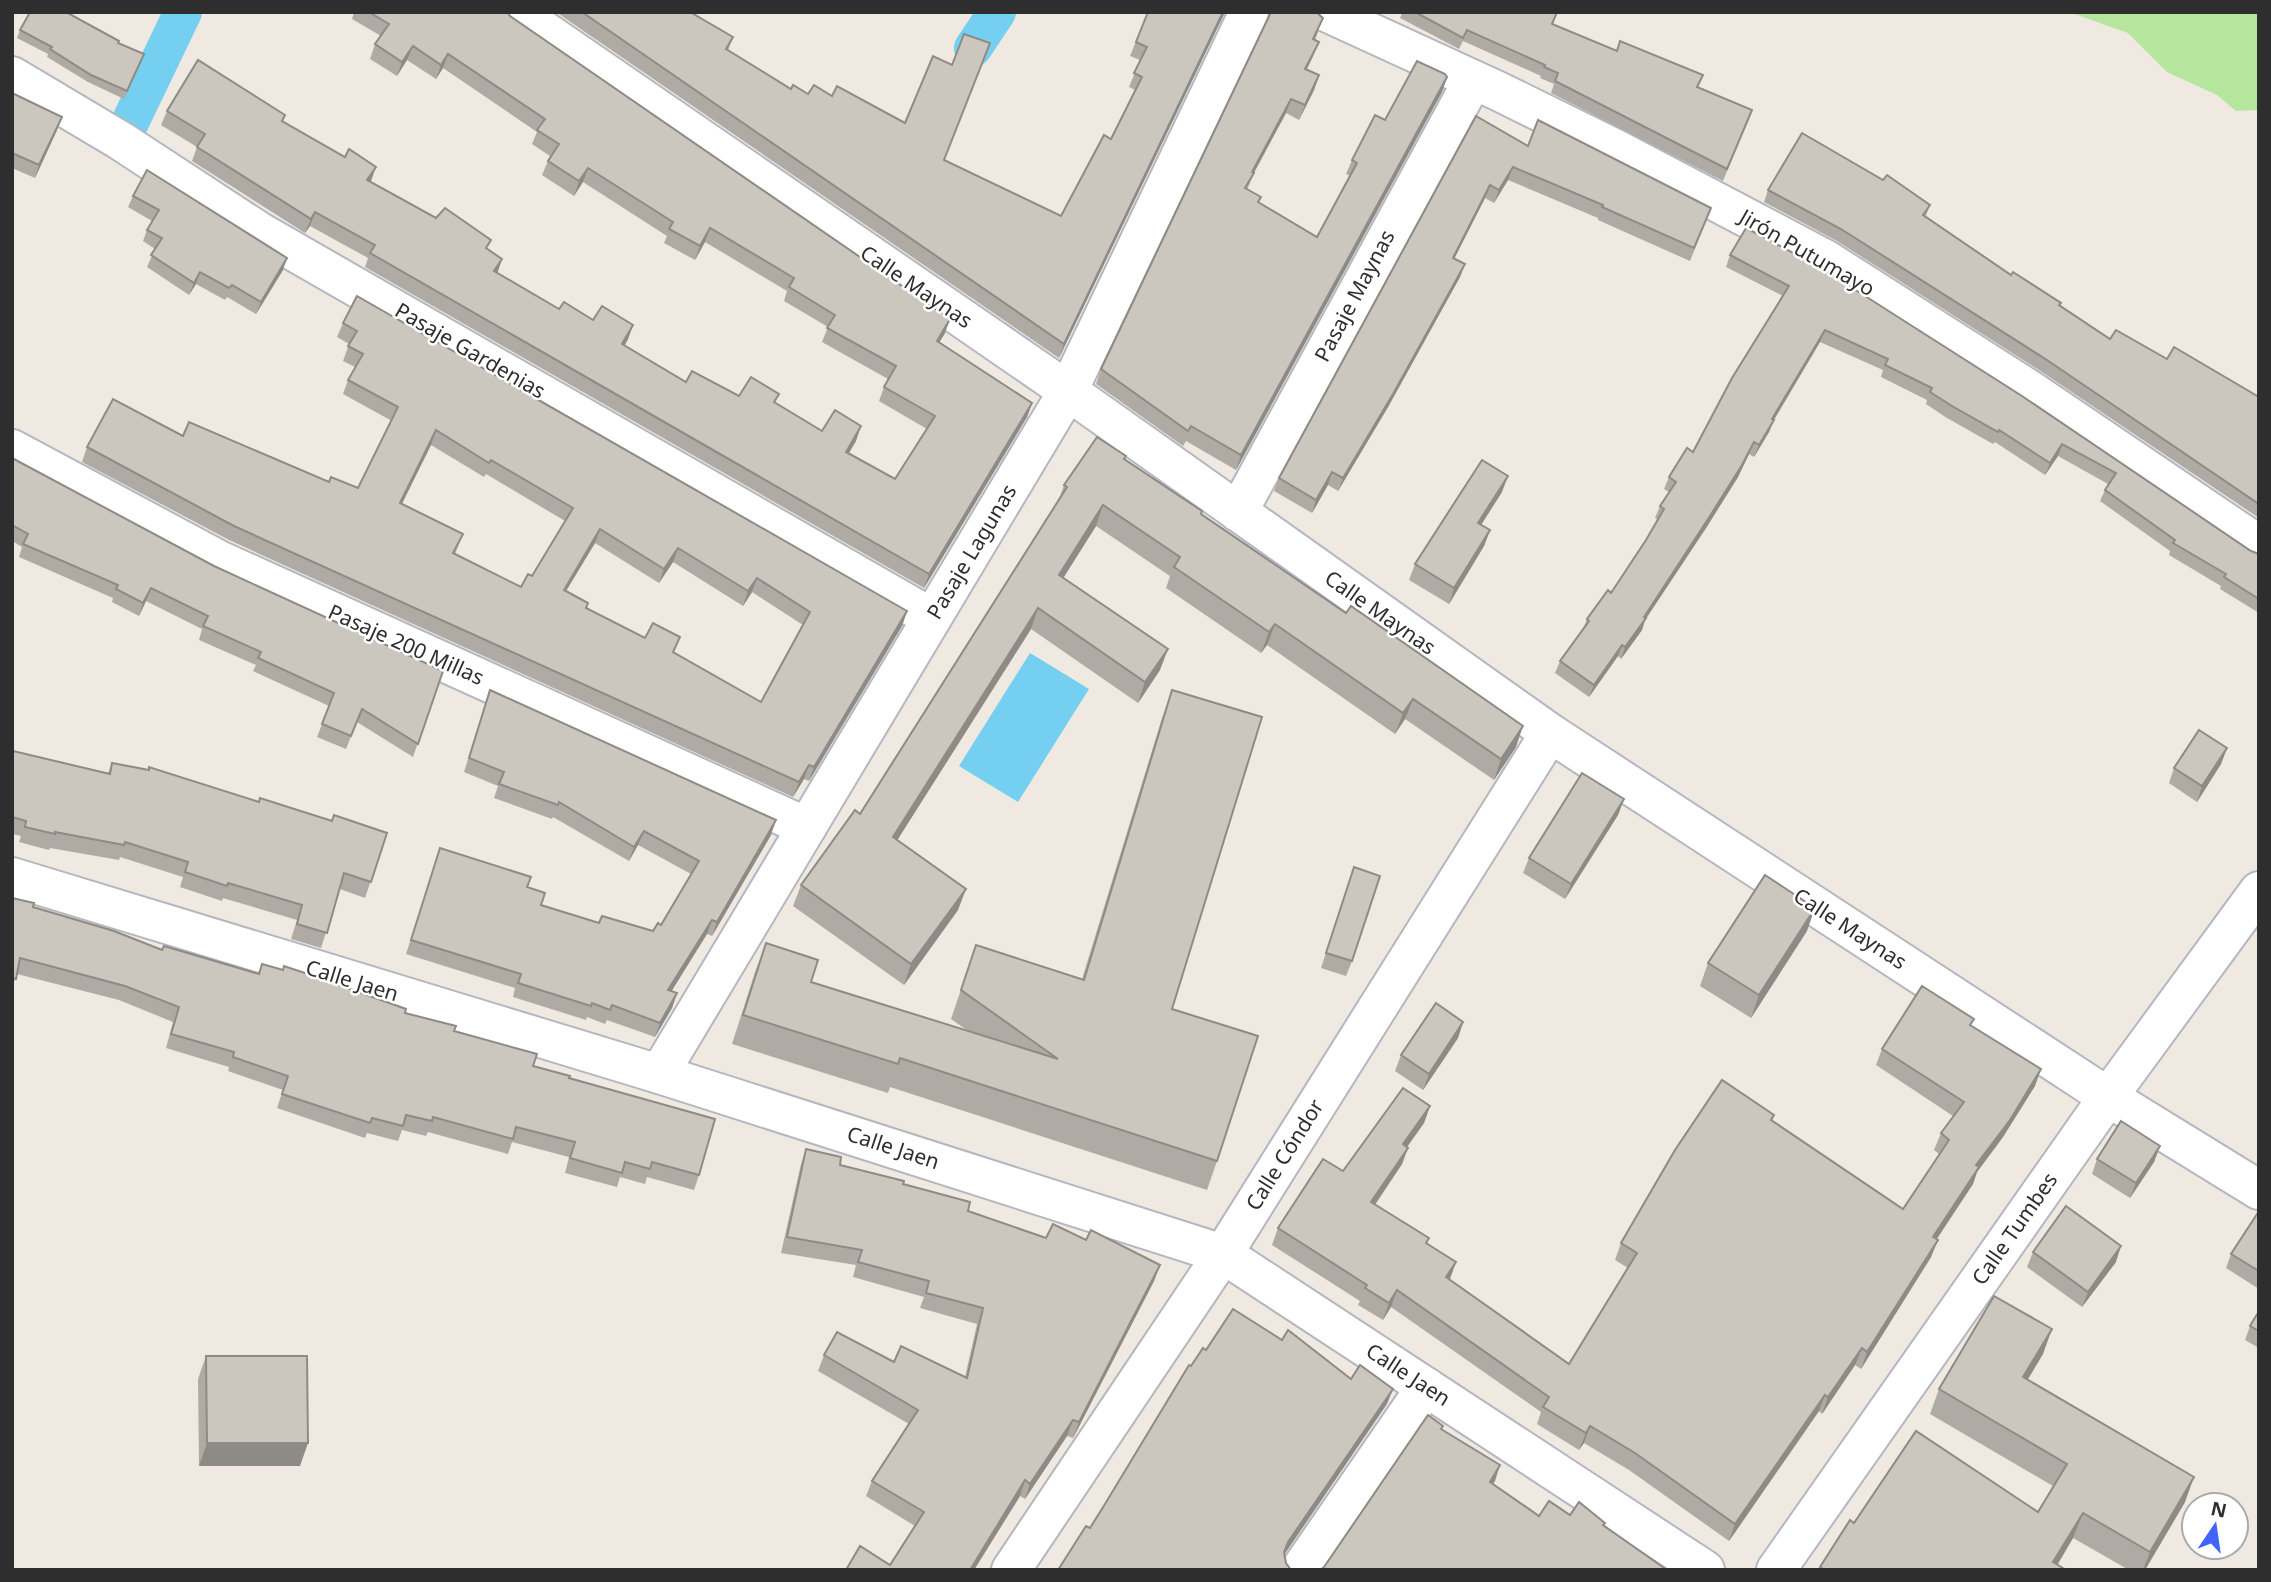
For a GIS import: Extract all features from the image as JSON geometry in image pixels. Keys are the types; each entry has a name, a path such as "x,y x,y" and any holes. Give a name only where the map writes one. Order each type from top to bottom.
{"street":[{"name":"Calle Maynas","path":"517,12 1068,391 1550,733 2108,1097 2259,1189"},
{"name":"Pasaje Lagunas","path":"659,1074 1068,391 1249,12"},
{"name":"Jirón Putumayo","path":"1326,12 1616,149 1825,259 2030,390 2259,545"},
{"name":"Pasaje Gardenias","path":"12,76 121,141 260,232 932,618"},
{"name":"Pasaje Maynas","path":"1238,512 1473,80"},
{"name":"Pasaje 200 Millas","path":"12,449 219,560 807,827"},
{"name":"Calle Cóndor","path":"1010,1570 1223,1254 1550,733"},
{"name":"Calle Jaen","path":"12,877 659,1074 1223,1254 1704,1570"},
{"name":"Calle Tumbes","path":"1776,1570 2108,1097 2259,891"},
{"path":"1300,1570 1426,1387"}],"green space":[{"path":"2069,12 2259,12 2259,110 2236,111 2217,95 2167,72 2128,33"}],"water":[{"path":"1030,653 1089,689 1018,802 959,766"}],"building":[{"path":"30,12 66,12 119,41 118,43 144,54 127,91 91,75 50,49 52,47 20,30"},
{"path":"369,12 507,12 950,319 937,341 1032,403 929,574 370,253 375,245 315,212 311,219 197,147 205,134 167,111 198,60 285,115 282,121 345,157 349,149 376,167 367,180 436,218 445,208 491,240 486,248 502,259 494,271 559,309 564,302 593,320 602,306 633,325 622,344 686,382 692,371 739,396 751,377 779,394 774,402 822,431 835,410 861,426 846,452 895,479 935,416 884,387 896,366 827,328 835,315 789,287 794,278 710,228 700,246 669,229 673,222 588,168 579,181 548,161 559,144 537,130 545,119 448,54 441,65 413,46 402,62 375,44 389,24"},
{"path":"582,12 690,12 733,37 726,49 791,89 793,85 808,94 814,85 832,96 837,86 905,123 933,56 952,65 964,34 990,43 944,160 1061,216 1104,135 1111,139 1142,77 1134,73 1147,47 1136,42 1148,12 1223,12 1064,344"},
{"path":"1271,12 1316,12 1323,18 1313,39 1319,42 1305,69 1319,75 1305,105 1291,99 1245,188 1261,197 1258,202 1317,237 1357,163 1352,160 1375,115 1385,120 1417,61 1447,77 1241,455 1191,426 1188,431 1101,369"},
{"path":"1415,12 1557,12 1552,24 1617,51 1620,41 1703,75 1697,87 1752,110 1727,169 1555,81 1558,73 1544,67 1545,65 1467,30 1463,38"},
{"path":"12,93 62,117 39,165 12,153"},
{"path":"1476,116 1528,146 1538,120 1711,208 1694,248 1513,167 1499,190 1490,185 1453,258 1465,264 1393,394 1343,478 1332,472 1316,500 1279,478"},
{"path":"1802,133 1883,180 1887,175 1930,205 1923,215 2011,275 2013,272 2061,303 2059,305 2110,339 2116,330 2167,359 2174,347 2259,397 2259,504 2047,360 1841,229 1768,190"},
{"path":"147,170 287,258 261,302 232,285 229,288 200,272 194,283 151,255 162,238 147,230 159,210 133,196"},
{"path":"1746,228 1818,266 2022,396 2259,554 2259,599 2224,577 2226,574 2173,543 2175,540 2105,490 2116,473 2062,444 2050,463 1999,430 1998,432 1952,406 1930,392 1932,388 1885,365 1888,359 1825,330 1759,445 1754,442 1710,516 1644,617 1646,618 1625,647 1622,645 1594,685 1560,661 1589,621 1587,619 1608,590 1611,593 1646,540 1664,509 1660,506 1676,482 1669,477 1687,448 1693,452 1732,378 1789,286 1730,255"},
{"path":"357,296 907,611 814,767 809,765 799,782 234,526 87,447 113,399 183,436 189,422 329,482 331,477 358,488 398,407 348,380 363,354 348,346 357,331 343,323","holes":["436,430 489,463 491,460 573,508 532,576 528,574 521,587 453,553 463,534 400,503","600,529 664,569 678,548 748,591 757,578 810,612 761,702 673,652 680,637 653,623 645,638 586,608 588,603 564,590"]},
{"path":"1097,437 1126,456 1124,459 1202,511 1201,514 1346,613 1351,606 1523,726 1501,759 1413,699 1403,713 1275,624 1269,632 1174,567 1180,557 1103,505 1059,575 1168,649 1145,682 1038,608 893,837 966,889 911,964 801,885 855,810 860,814 1067,487 1064,485"},
{"path":"12,458 214,566 443,671 418,744 362,709 351,736 322,724 334,693 258,658 261,652 203,626 208,616 151,588 143,603 116,589 118,585 23,544 28,534 12,525"},
{"path":"1482,460 1508,476 1478,523 1490,530 1454,588 1415,564"},
{"path":"490,690 776,820 717,922 712,920 668,990 677,993 660,1023 612,1005 610,1010 592,1003 591,1006 518,983 521,974 411,940 440,848 531,877 527,887 545,893 541,905 599,923 602,916 653,931 658,923 661,925 699,861 644,831 634,847 559,802 558,805 499,784 504,772 469,758"},
{"path":"1172,690 1262,717 1172,1009 1258,1036 1217,1161 900,1058 898,1064 743,1015 766,943 818,960 811,982 1058,1059 961,990 976,945 1084,980"},
{"path":"2199,730 2227,748 2202,786 2174,768"},
{"path":"13,751 110,774 112,763 149,770 149,767 259,802 260,798 332,821 334,815 387,833 371,882 344,873 327,933 297,924 302,905 185,872 188,862 125,842 124,845 25,827 26,821 12,817"},
{"path":"1582,773 1624,799 1571,884 1529,858"},
{"path":"1354,867 1380,876 1352,961 1326,953"},
{"path":"1765,875 1815,908 1759,995 1708,963"},
{"path":"12,898 34,903 33,907 114,931 162,950 164,946 259,974 262,964 283,970 284,966 406,1009 405,1013 456,1026 454,1031 537,1054 533,1066 715,1119 699,1175 652,1162 650,1169 625,1162 622,1173 570,1158 575,1142 516,1127 513,1139 433,1117 432,1121 406,1115 403,1126 372,1118 370,1123 282,1094 288,1076 233,1057 234,1052 171,1034 179,1007 125,986 20,958 16,979 12,978"},
{"path":"1922,986 1974,1019 1970,1025 2041,1069 2010,1120 1976,1165 1979,1167 1933,1237 1938,1240 1867,1352 1862,1348 1828,1397 1825,1395 1735,1524 1635,1453 1590,1426 1586,1433 1543,1407 1549,1397 1397,1290 1389,1303 1365,1288 1367,1285 1278,1228 1323,1159 1343,1171 1403,1088 1430,1106 1403,1144 1408,1148 1371,1202 1429,1238 1426,1243 1456,1262 1446,1277 1569,1364 1637,1253 1621,1243 1675,1150 1722,1080 1774,1115 1771,1120 1903,1209 1949,1140 1941,1133 1964,1102 1882,1049"},
{"path":"1436,1003 1463,1022 1429,1074 1401,1055"},
{"path":"2121,1121 2160,1146 2136,1183 2097,1159"},
{"path":"806,1149 841,1157 840,1165 904,1181 903,1184 970,1202 968,1211 1046,1238 1053,1224 1086,1240 1091,1230 1160,1265 1079,1422 1073,1420 1030,1484 1025,1480 970,1570 846,1570 860,1546 890,1565 924,1512 872,1481 918,1410 824,1355 837,1332 894,1362 901,1346 967,1378 983,1308 926,1293 929,1281 858,1262 862,1250 787,1237"},
{"path":"2066,1206 2121,1246 2088,1292 2033,1252"},
{"path":"2259,1211 2259,1271 2231,1254"},
{"path":"1994,1296 2052,1329 2023,1377 2194,1477 2186,1491 2180,1491 2180,1501 2150,1552 2083,1513 2053,1562 2066,1570 1825,1570 1820,1567 1850,1520 1854,1523 1916,1431 2038,1512 2067,1464 1939,1389"},
{"path":"1233,1309 1282,1340 1288,1330 1351,1379 1360,1365 1393,1389 1288,1542 1284,1552 1286,1563 1291,1570 1058,1570 1086,1526 1090,1528 1189,1365 1191,1366 1203,1348 1206,1350"},
{"path":"2259,1311 2259,1331 2250,1326"},
{"path":"206,1356 307,1356 308,1443 207,1443"},
{"path":"1428,1415 1443,1426 1441,1429 1500,1465 1490,1482 1539,1516 1549,1501 1570,1515 1579,1502 1605,1523 1603,1525 1667,1570 1320,1570"}],"waterway":[{"path":"121,141 183,12"},
{"path":"973,48 997,12"}]}
